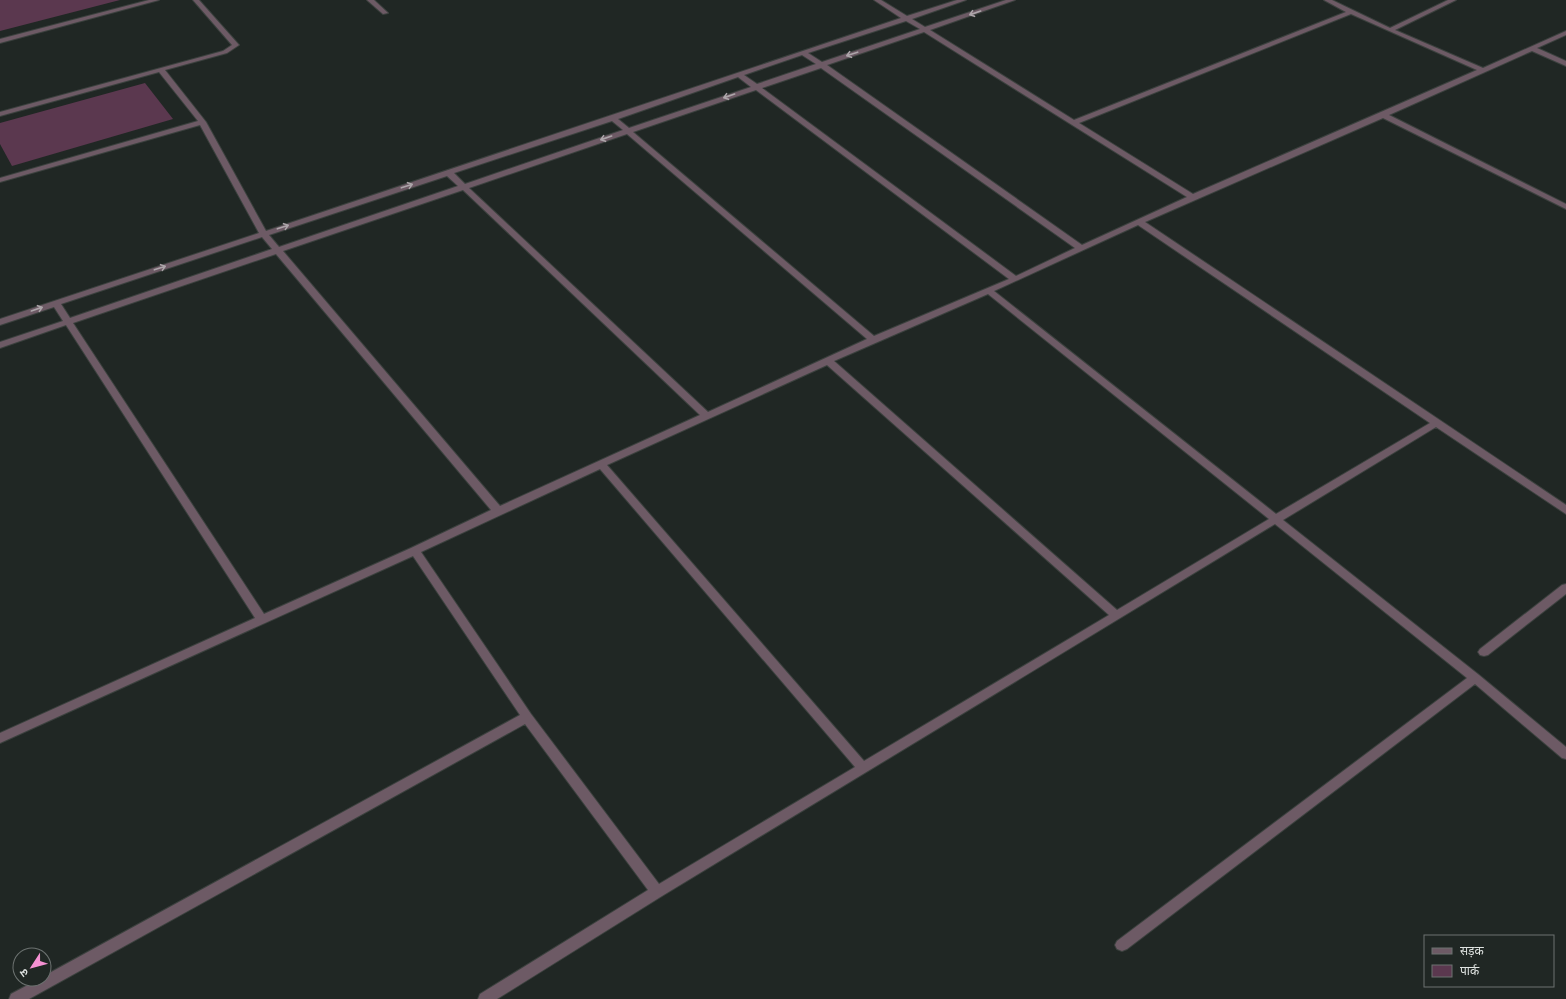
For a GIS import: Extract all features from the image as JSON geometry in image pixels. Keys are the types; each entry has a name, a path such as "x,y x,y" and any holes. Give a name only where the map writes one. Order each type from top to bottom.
{"street":[{"path":"0,41 156,0"},
{"path":"0,114 225,52 236,45 196,0"},
{"path":"370,0 386,13"},
{"path":"877,0 1193,197"},
{"path":"0,322 263,233 613,118 803,52 963,0"},
{"path":"0,345 755,86 1012,0"},
{"path":"1327,0 1390,30 1483,70"},
{"path":"1390,30 1453,0"},
{"path":"1074,122 1351,12"},
{"path":"0,738 873,340 1015,279 1193,197 1383,115 1566,33"},
{"path":"1531,48 1566,64"},
{"path":"803,52 1082,249"},
{"path":"161,69 202,122 263,233 498,511"},
{"path":"739,74 1015,279"},
{"path":"1383,115 1566,207"},
{"path":"613,118 873,340"},
{"path":"0,180 202,122"},
{"path":"448,172 707,416"},
{"path":"1139,222 1566,510"},
{"path":"988,290 1475,678 1566,754"},
{"path":"56,303 261,619"},
{"path":"828,361 1116,615"},
{"path":"485,999 657,892 1436,423"},
{"path":"601,464 863,768"},
{"path":"415,550 527,716 657,892"},
{"path":"1484,652 1566,588"},
{"path":"1122,945 1475,678"},
{"path":"16,999 527,716"}],"green space":[{"path":"0,0 120,0 0,31"},
{"path":"145,83 173,119 12,166 0,144 0,123"}]}
